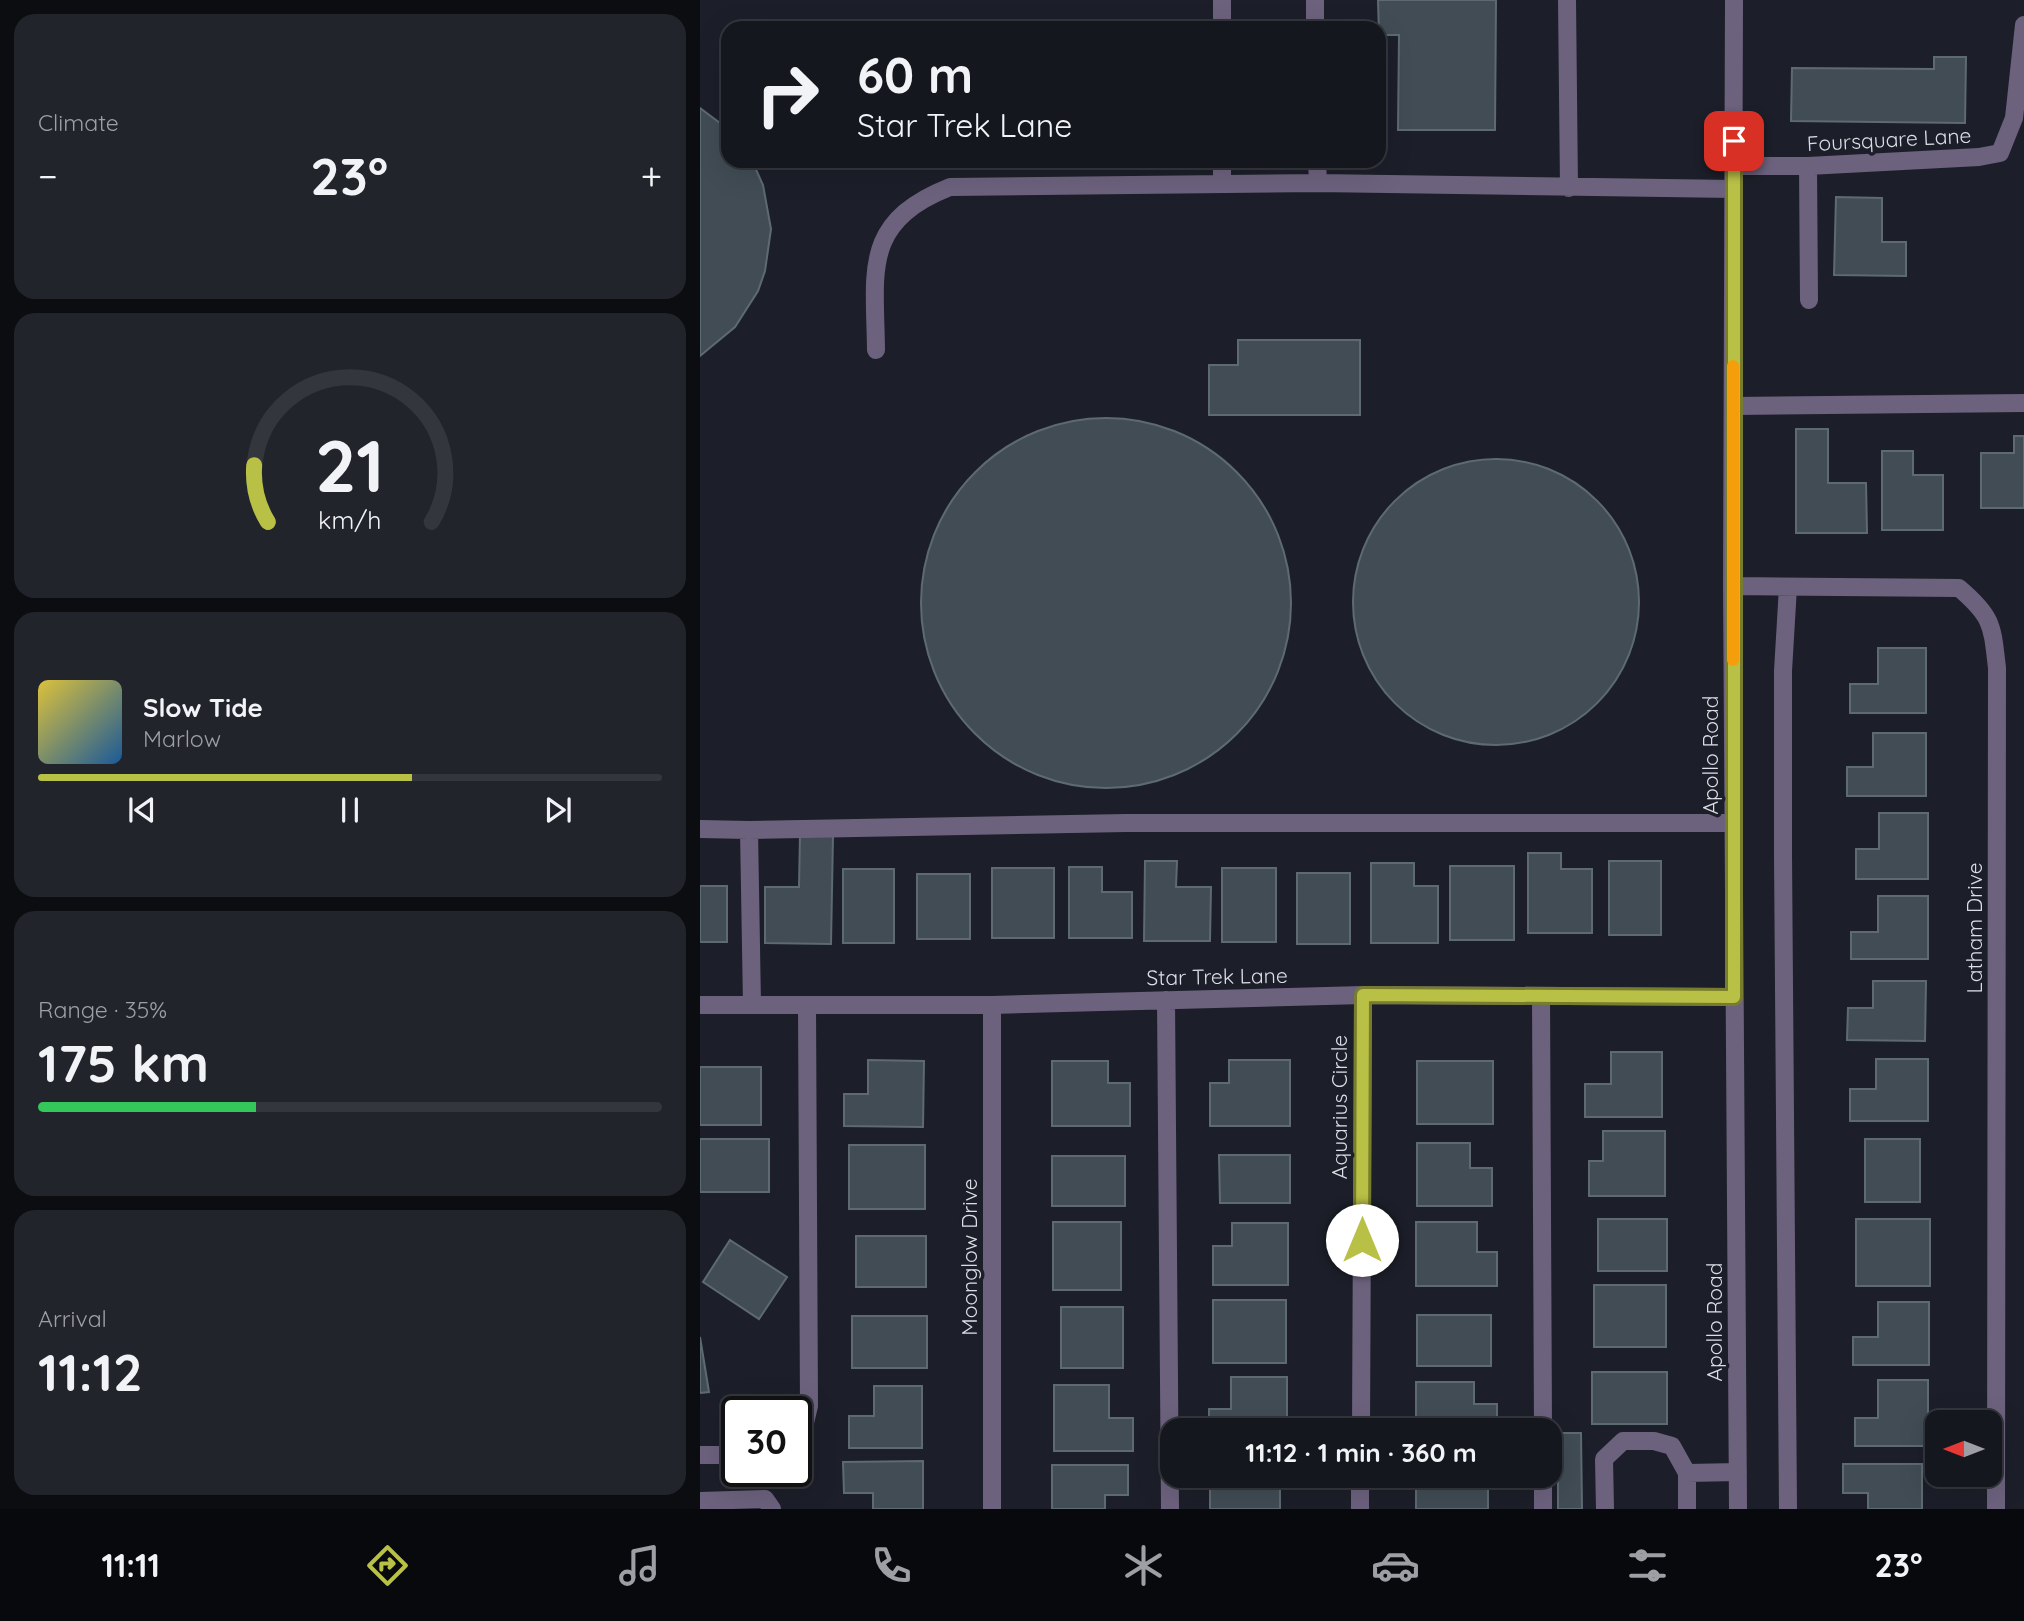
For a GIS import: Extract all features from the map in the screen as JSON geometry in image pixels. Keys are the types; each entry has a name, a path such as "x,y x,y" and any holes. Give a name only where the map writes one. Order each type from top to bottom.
{"street":[{"path":"1222,0 1222,21"},
{"path":"1315,0 1315,21"},
{"path":"1567,0 1569,188"},
{"name":"Apollo Road","path":"1734,0 1732,586 1738,1509"},
{"name":"Foursquare Lane","path":"1734,166 1808,166 1979,157 2000,153 2014,118 2024,25"},
{"path":"1808,166 1809,300"},
{"path":"1222,168 1222,183"},
{"path":"1317,168 1318,183"},
{"path":"876,350 875,259 887,232 896,220 927,196 959,187 1318,183 1734,189"},
{"path":"1733,405 2024,403"},
{"name":"Latham Drive","path":"1732,586 1959,587 1985,610 1993,637 1997,668 1996,1509"},
{"path":"1788,587 1783,671 1788,1509"},
{"path":"700,829 1126,823 1734,823"},
{"path":"749,830 752,1005"},
{"name":"Star Trek Lane","path":"700,1005 992,1005 1363,995 1734,997"},
{"name":"Aquarius Circle","path":"1361,1418 1363,995"},
{"path":"1541,996 1543,1418"},
{"path":"1167,1000 1170,1509"},
{"path":"807,1005 809,1396"},
{"name":"Moonglow Drive","path":"992,1005 992,1509"},
{"path":"1605,1509 1604,1459 1623,1441 1654,1441 1672,1446 1687,1473 1687,1509"},
{"path":"700,1455 721,1455"},
{"path":"1687,1473 1738,1472"},
{"path":"1360,1488 1360,1509"},
{"path":"1543,1488 1543,1509"},
{"path":"700,1501 765,1499 772,1509"}],"building":[{"path":"1378,0 1496,0 1495,130 1398,130 1399,35 1386,35 1386,21 1379,21"},
{"path":"1934,57 1966,57 1965,123 1791,121 1792,68 1934,69"},
{"path":"700,108 721,124 721,168 755,168 763,185 771,229 765,271 758,291 735,327 700,356"},
{"path":"1836,197 1882,198 1882,242 1906,242 1906,276 1834,275"},
{"path":"1238,340 1360,340 1360,415 1209,415 1209,365 1238,365"},
{"path":"1106,418 1142,422 1177,432 1209,449 1237,472 1260,500 1277,532 1287,567 1291,603 1287,639 1277,674 1260,706 1237,734 1209,757 1177,774 1142,784 1106,788 1070,784 1035,774 1003,757 975,734 952,706 935,674 925,639 921,603 925,567 935,532 952,500 975,472 1003,449 1035,432 1070,422"},
{"path":"1796,429 1828,429 1828,483 1866,483 1867,533 1796,533"},
{"path":"2014,436 2024,436 2024,508 1981,508 1981,453 2014,453"},
{"path":"1882,451 1913,451 1913,475 1943,475 1943,530 1882,530"},
{"path":"1482,459 1510,459 1551,469 1587,491 1607,511 1629,547 1637,574 1637,630 1629,657 1607,693 1587,713 1551,735 1538,739 1510,745 1482,745 1441,735 1405,713 1385,693 1363,657 1359,644 1353,616 1353,588 1363,547 1385,511 1405,491 1441,469 1454,465"},
{"path":"1878,648 1926,648 1926,713 1850,713 1850,684 1878,684"},
{"path":"1873,733 1926,733 1926,796 1847,796 1847,767 1873,767"},
{"path":"1879,813 1928,813 1928,879 1856,879 1856,849 1879,849"},
{"path":"800,835 833,835 831,944 765,943 765,887 799,887"},
{"path":"1528,853 1561,853 1561,869 1592,869 1592,933 1528,933"},
{"path":"1145,861 1177,861 1176,887 1211,887 1210,941 1144,941"},
{"path":"1609,861 1661,861 1661,935 1609,935"},
{"path":"1371,863 1414,863 1414,886 1438,886 1438,943 1371,943"},
{"path":"1450,866 1514,866 1514,940 1450,940"},
{"path":"1069,867 1102,867 1102,892 1132,892 1132,938 1069,938"},
{"path":"992,868 1054,868 1054,938 992,938"},
{"path":"1222,868 1276,868 1276,942 1222,942"},
{"path":"843,869 894,869 894,943 843,943"},
{"path":"1297,873 1350,873 1350,944 1297,944"},
{"path":"917,874 970,874 970,939 917,939"},
{"path":"700,886 727,886 727,942 700,942"},
{"path":"1878,896 1928,896 1928,959 1851,959 1851,932 1878,932"},
{"path":"1873,981 1926,981 1925,1041 1847,1040 1848,1008 1873,1008"},
{"path":"1611,1052 1662,1052 1662,1117 1585,1117 1585,1084 1611,1084"},
{"path":"1876,1059 1928,1059 1928,1121 1850,1121 1850,1089 1876,1089"},
{"path":"868,1060 924,1061 923,1127 844,1126 844,1094 868,1094"},
{"path":"1229,1060 1290,1060 1290,1126 1210,1126 1210,1083 1229,1083"},
{"path":"1052,1061 1108,1061 1108,1083 1130,1083 1130,1126 1052,1126"},
{"path":"1417,1061 1493,1061 1493,1124 1417,1124"},
{"path":"700,1067 761,1067 761,1125 700,1125"},
{"path":"1603,1131 1665,1131 1665,1196 1589,1196 1589,1161 1603,1161"},
{"path":"700,1139 769,1139 769,1192 700,1192"},
{"path":"1865,1139 1920,1139 1920,1202 1865,1202"},
{"path":"1417,1143 1470,1143 1470,1168 1492,1168 1492,1206 1417,1206"},
{"path":"849,1145 925,1145 925,1209 849,1209"},
{"path":"1219,1155 1290,1155 1290,1203 1220,1203"},
{"path":"1052,1156 1125,1156 1125,1206 1052,1206"},
{"path":"1598,1219 1667,1219 1667,1271 1598,1271"},
{"path":"1856,1219 1930,1219 1930,1286 1856,1286"},
{"path":"1053,1222 1121,1222 1121,1290 1053,1290"},
{"path":"1416,1222 1477,1222 1477,1252 1497,1252 1497,1286 1416,1286"},
{"path":"1232,1223 1288,1223 1288,1285 1213,1285 1213,1246 1232,1246"},
{"path":"856,1236 926,1236 926,1287 856,1287"},
{"path":"730,1240 787,1277 759,1319 703,1282"},
{"path":"1594,1285 1666,1285 1666,1347 1594,1347"},
{"path":"1213,1300 1286,1300 1286,1363 1213,1363"},
{"path":"1878,1302 1929,1302 1929,1365 1853,1365 1853,1337 1878,1337"},
{"path":"1061,1307 1123,1307 1123,1368 1061,1368"},
{"path":"1417,1315 1491,1315 1491,1366 1417,1366"},
{"path":"852,1316 927,1316 927,1368 852,1368"},
{"path":"700,1337 709,1392 700,1393"},
{"path":"1592,1372 1667,1372 1667,1424 1592,1424"},
{"path":"1231,1377 1287,1377 1287,1418 1209,1418 1209,1409 1231,1409"},
{"path":"1878,1380 1928,1380 1925,1446 1855,1446 1855,1418 1878,1418"},
{"path":"1416,1382 1474,1382 1474,1404 1497,1404 1497,1418 1416,1418"},
{"path":"1054,1385 1109,1385 1109,1418 1133,1418 1133,1451 1054,1451"},
{"path":"874,1386 922,1386 922,1448 849,1448 849,1416 874,1416"},
{"path":"1562,1433 1581,1433 1582,1509 1558,1509 1558,1488 1562,1488"},
{"path":"923,1461 923,1509 873,1509 873,1493 844,1493 843,1462"},
{"path":"1843,1464 1922,1464 1922,1509 1868,1509 1868,1493 1843,1493"},
{"path":"1052,1465 1128,1465 1128,1495 1105,1495 1105,1509 1052,1509"},
{"path":"1210,1488 1280,1488 1280,1509 1210,1509"},
{"path":"1416,1488 1488,1488 1488,1509 1416,1509"}],"slow traffic":[{"path":"1733,366 1733,660"}],"route":[{"path":"1362,1240 1363,995 1734,997 1734,141"}]}
